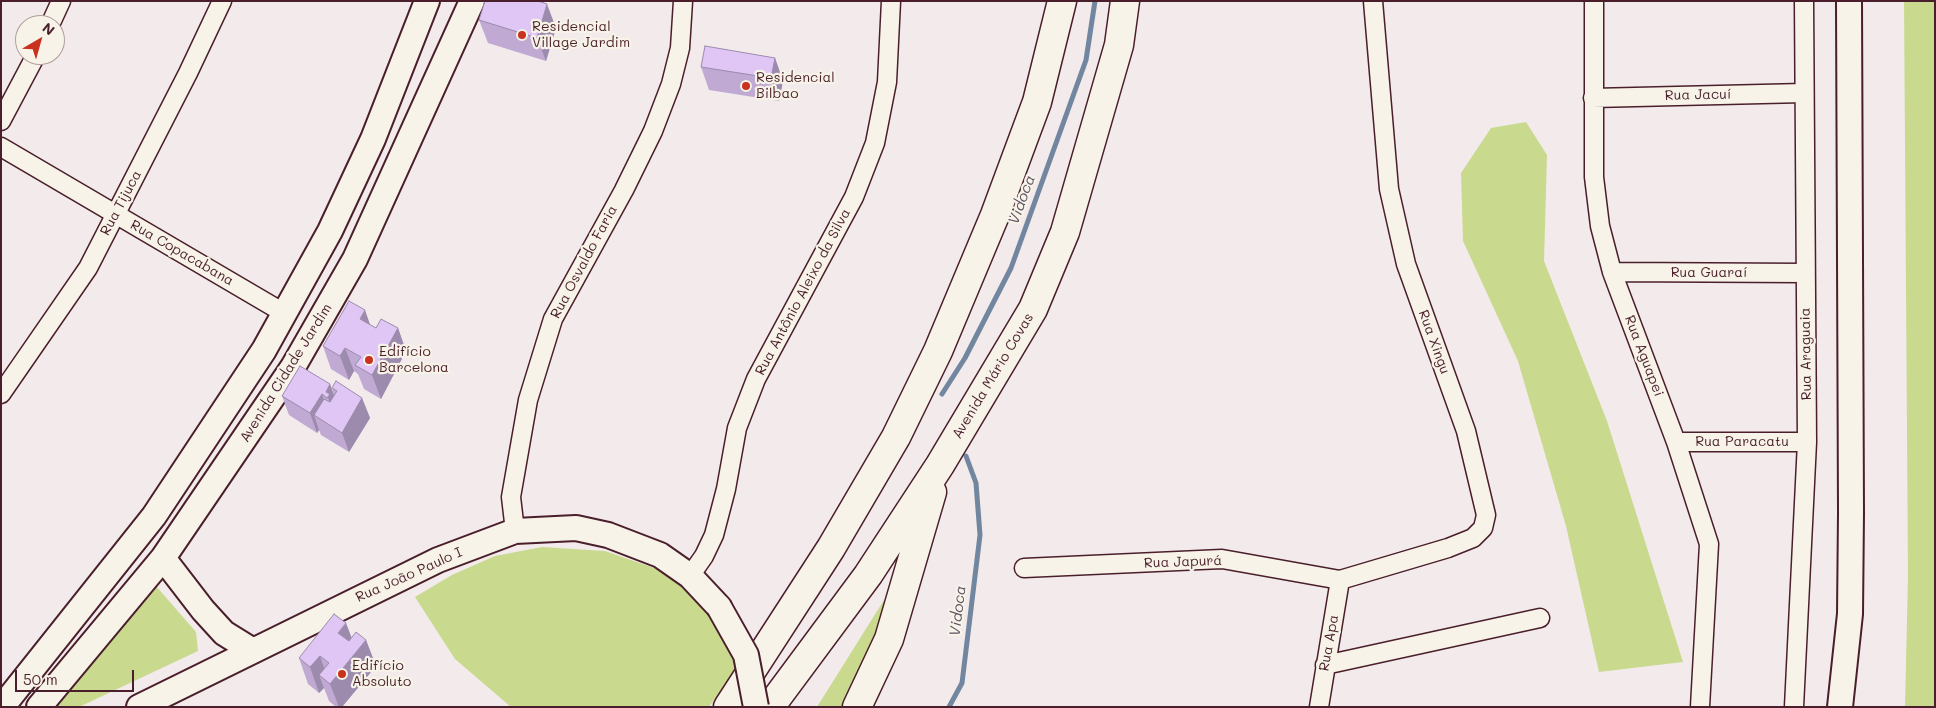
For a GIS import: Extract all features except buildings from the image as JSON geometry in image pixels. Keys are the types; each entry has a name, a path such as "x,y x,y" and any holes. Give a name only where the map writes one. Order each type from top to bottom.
{"highway":[{"path":"728,707 831,548 896,437 938,351 995,215 1037,102 1062,1"},
{"name":"Avenida Mário Covas","path":"770,707 868,576 940,465 1033,309 1065,232 1118,45 1126,1"},
{"path":"857,707 889,639 940,465"}],"main road":[{"path":"2,707 154,516 264,350 330,231 372,139 427,1"},
{"name":"Avenida Cidade Jardim","path":"39,707 163,558 293,367 355,259 472,1"},
{"path":"1840,707 1850,614 1849,1"},
{"path":"264,350 293,367"},
{"name":"Rua João Paulo I","path":"139,707 438,560 515,531 576,528 608,535 660,555 690,576 719,607 746,655 756,707"},
{"path":"163,558 203,610 224,633 252,652"}],"street":[{"path":"55,15 61,1"},
{"name":"Rua Tijuca","path":"1,394 88,268 114,213 180,90 222,1"},
{"name":"Rua Osvaldo Faria","path":"515,531 511,497 526,410 553,319 624,190 653,131 671,84 680,48 683,1"},
{"name":"Rua Antônio Aleixo da Silva","path":"690,576 704,556 714,535 726,489 737,428 756,379 854,197 875,143 887,82 891,1"},
{"name":"Rua Xingu","path":"1340,580 1448,548 1473,538 1482,528 1486,515 1466,431 1406,264 1390,189 1373,1"},
{"name":"Rua Aguapei","path":"1594,1 1594,177 1600,226 1612,272 1676,442 1709,544 1700,707"},
{"name":"Rua Araguaia","path":"1794,707 1807,442 1804,1"},
{"path":"1,121 31,65"},
{"name":"Rua Jacuí","path":"1593,98 1804,93"},
{"name":"Rua Copacabana","path":"1,147 284,313"},
{"name":"Rua Guaraí","path":"1612,272 1805,273"},
{"name":"Rua Paracatu","path":"1676,442 1807,442"},
{"name":"Rua Japurá","path":"1024,568 1222,559 1340,580"},
{"name":"Rua Apa","path":"1324,705 1325,665 1340,580"},
{"path":"1325,665 1540,618"}],"green space":[{"path":"1904,1 1935,1 1935,707 1905,707 1908,576"},
{"path":"1526,122 1547,155 1544,261 1607,421 1683,662 1599,672 1566,526 1518,361 1463,241 1461,173 1491,128"},
{"path":"542,547 605,551 654,568 690,592 714,621 739,664 709,707 511,707 455,659 415,597 452,575 495,556"},
{"path":"156,586 196,632 198,651 79,707 39,707"},
{"path":"884,600 885,633 844,707 817,707"}],"waterway":[{"name":"Vidoca","path":"942,394 965,358 1011,268 1086,60 1095,1"},
{"name":"Vidoca","path":"949,707 962,683 980,535 976,483 966,456"}],"place":[{"name":"Residencial Village Jardim","path":"522,35"},
{"name":"Residencial Bilbao","path":"746,86"},
{"name":"Edifício Barcelona","path":"369,360"},
{"name":"Edifício Absoluto","path":"342,674"}]}
